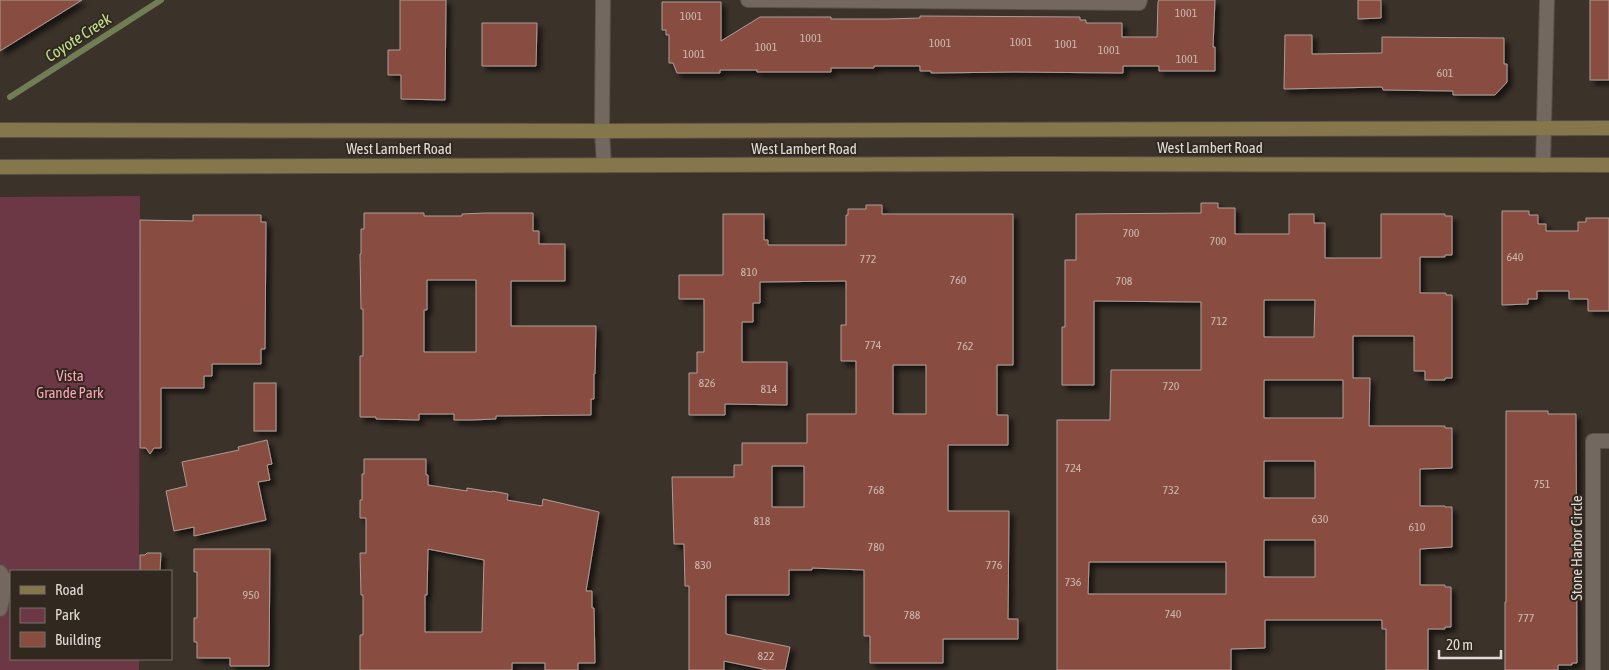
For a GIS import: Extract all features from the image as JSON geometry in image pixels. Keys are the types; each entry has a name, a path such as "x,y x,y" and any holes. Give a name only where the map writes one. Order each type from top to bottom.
{"main road":[{"name":"West Lambert Road","path":"0,130 602,131 1609,128"},
{"name":"West Lambert Road","path":"0,167 1044,164 1609,165"}],"street":[{"path":"603,0 602,131 604,165"},
{"path":"748,0 1140,3 1140,0"},
{"path":"1544,165 1547,0"},
{"name":"Stone Harbor Circle","path":"1593,670 1593,441 1609,441"},
{"path":"0,572 6,582 0,609"}],"green space":[{"name":"Vista Grande Park","path":"140,196 139,570 10,570 10,660 139,660 139,670 0,670 0,197"}],"building":[{"path":"0,0 82,0 0,51"},
{"path":"400,0 446,0 445,100 401,99 401,75 388,75 388,50 400,50"},
{"path":"1159,0 1215,0 1213,47 1215,47 1215,71 1159,71 1159,66 1123,66 1123,73 931,73 931,71 920,71 920,66 874,66 874,68 831,68 831,72 720,70 720,73 677,73 673,63 669,63 669,35 666,35 666,30 662,30 662,2 721,2 721,41 760,17 888,19 920,18 920,16 1080,17 1080,20 1086,20 1086,23 1122,23 1122,37 1157,37"},
{"path":"1358,0 1381,0 1381,18 1358,19"},
{"path":"1590,0 1609,0 1609,80 1590,80"},
{"path":"482,23 537,23 536,66 482,66"},
{"path":"1285,35 1312,35 1312,54 1382,53 1382,37 1504,38 1504,64 1507,64 1507,82 1495,95 1453,95 1453,91 1383,90 1382,87 1284,89"},
{"path":"1201,203 1218,203 1218,208 1235,208 1235,234 1289,234 1289,214 1314,214 1314,223 1325,223 1325,258 1381,258 1381,214 1445,214 1445,216 1452,216 1452,255 1445,255 1445,257 1420,257 1420,293 1446,293 1446,295 1452,295 1452,378 1425,380 1425,371 1414,371 1414,336 1353,336 1353,378 1370,378 1369,426 1445,426 1445,428 1452,428 1452,468 1420,469 1420,506 1452,507 1452,547 1420,549 1420,585 1445,585 1445,587 1451,587 1451,627 1428,629 1428,670 1386,670 1386,629 1382,629 1382,620 1265,620 1265,648 1231,649 1231,670 1057,670 1057,420 1110,420 1111,370 1201,370 1201,302 1094,301 1094,385 1062,385 1062,327 1065,327 1065,260 1076,260 1076,214 1201,213","holes":["1264,300 1315,300 1314,337 1264,337","1264,380 1343,380 1343,418 1264,418","1264,461 1315,461 1315,498 1264,498","1264,540 1315,540 1315,577 1264,577","1089,562 1226,562 1226,594 1088,594"]},
{"path":"866,205 882,205 882,214 1013,214 1013,365 997,365 997,415 1008,415 1008,445 948,445 948,511 1009,511 1008,619 1018,619 1018,639 943,639 943,663 870,663 870,636 864,636 864,570 812,568 812,570 789,570 789,595 726,595 726,634 790,647 785,670 767,670 724,661 724,670 689,670 689,586 685,586 684,544 674,544 672,477 734,477 734,465 742,465 742,443 807,443 807,414 856,414 856,361 841,361 841,325 846,325 846,281 760,282 760,303 753,303 753,322 742,322 742,362 787,362 787,405 725,404 725,415 689,415 689,373 697,373 697,352 704,352 704,299 679,299 679,275 723,275 723,214 764,214 764,240 768,240 768,245 846,245 846,215 848,215 848,209 866,209","holes":["893,365 926,365 926,414 893,414","772,466 804,466 804,507 772,507"]},
{"path":"1502,211 1529,211 1529,215 1538,215 1538,224 1546,224 1546,231 1578,231 1578,222 1586,222 1586,218 1609,218 1609,311 1588,311 1588,299 1569,299 1569,291 1537,291 1537,299 1528,299 1528,304 1502,305"},
{"path":"364,213 424,213 424,216 462,216 462,214 485,213 533,213 533,231 539,231 539,244 565,244 565,281 511,281 511,326 596,326 594,399 591,399 591,415 496,416 496,419 471,420 454,420 454,414 419,414 419,420 360,417 360,356 363,356 363,309 361,309 360,254 361,229 364,229","holes":["427,280 476,280 476,352 424,352 424,310 427,310"]},
{"path":"193,215 261,215 261,222 266,222 265,349 261,349 261,364 212,364 212,376 204,376 204,388 161,388 161,448 154,448 150,454 146,448 140,448 140,220 193,221"},
{"path":"254,383 276,383 276,431 254,431"},
{"path":"1506,411 1548,411 1548,414 1576,414 1577,663 1558,665 1558,670 1505,670"},
{"path":"267,440 272,464 267,465 270,480 258,482 266,520 194,536 194,527 174,531 166,491 187,486 182,462 239,450 238,447"},
{"path":"364,459 426,459 428,485 467,491 467,488 492,491 508,494 507,500 542,506 543,499 599,512 586,591 592,591 595,663 578,663 578,670 545,670 545,663 512,663 512,670 360,670 360,635 363,635 363,595 361,595 360,553 366,553 366,518 360,518 362,474 364,474","holes":["428,549 484,560 482,632 425,632"]},
{"path":"194,549 270,549 269,666 230,666 230,658 197,658 197,642 194,642 194,618 197,618 197,572 194,572"},
{"path":"147,553 161,553 160,570 140,570 140,555"}],"waterway":[{"name":"Coyote Creek","path":"10,97 161,0"}]}
